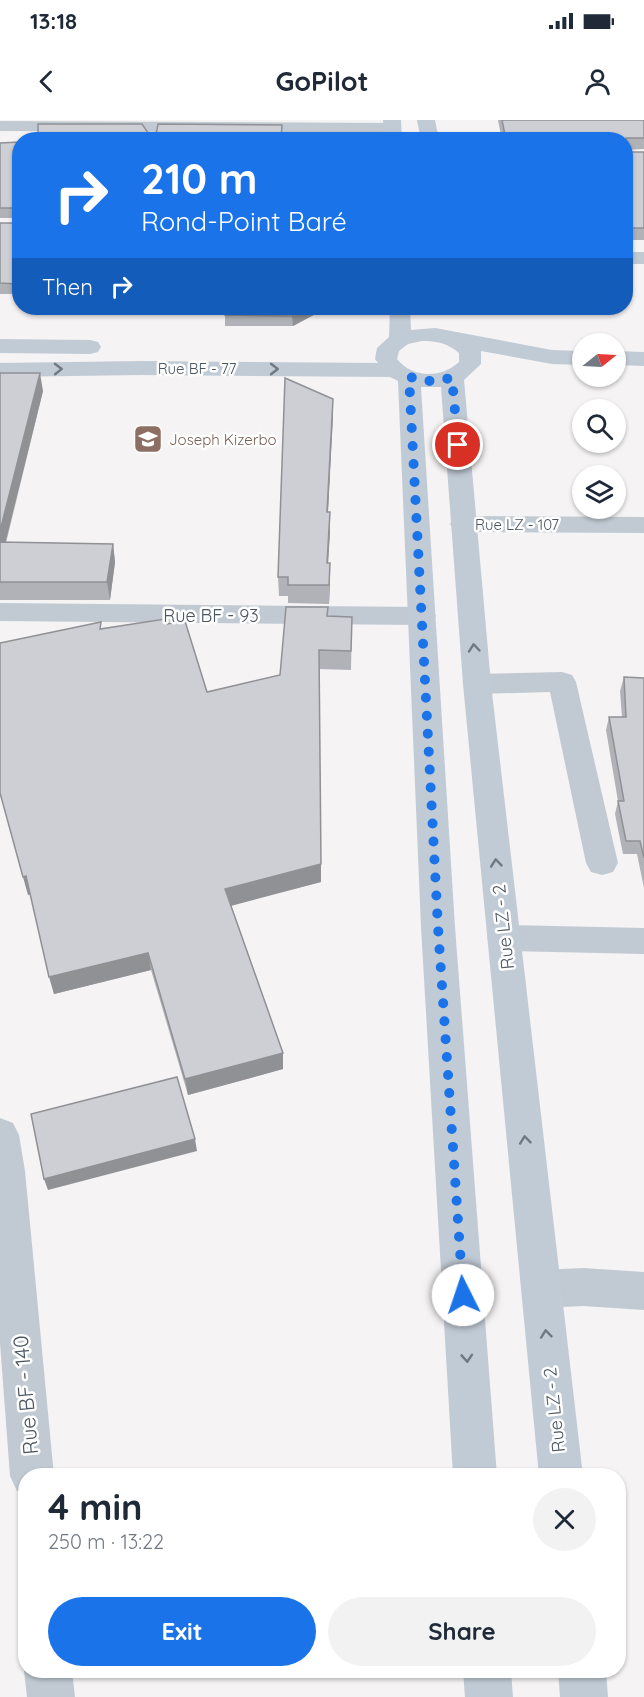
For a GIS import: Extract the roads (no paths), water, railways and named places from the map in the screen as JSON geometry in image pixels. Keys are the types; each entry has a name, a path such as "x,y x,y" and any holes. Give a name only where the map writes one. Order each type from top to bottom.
{"main road":[{"path":"399,315 394,343 386,359 401,374 422,616 438,927 473,1468"},
{"path":"449,331 470,351 471,364 456,376"},
{"path":"365,348 394,343 422,334 449,331 552,357 572,358"},
{"path":"0,346 106,347"},
{"name":"Rue BF - 77","path":"0,370 142,368 401,374 430,381 552,357"},
{"path":"626,358 644,359"},
{"name":"Rue LZ - 2","path":"456,376 463,524 477,684 560,1468"},
{"path":"488,1678 489,1697"},
{"path":"583,1678 584,1697"}],"street":[{"path":"0,126 132,123 392,129"},
{"name":"Rue LZ - 107","path":"463,524 644,525"},
{"name":"Rue BF - 93","path":"0,612 422,616"},
{"path":"477,684 562,682 602,863"},
{"path":"504,939 644,941"},
{"name":"Rue BF - 140","path":"0,1135 6,1171 31,1468"},
{"path":"541,1289 582,1287 644,1291"},
{"path":"49,1678 51,1697"}],"place":[{"name":"Joseph Kizerbo","path":"148,439"}]}
